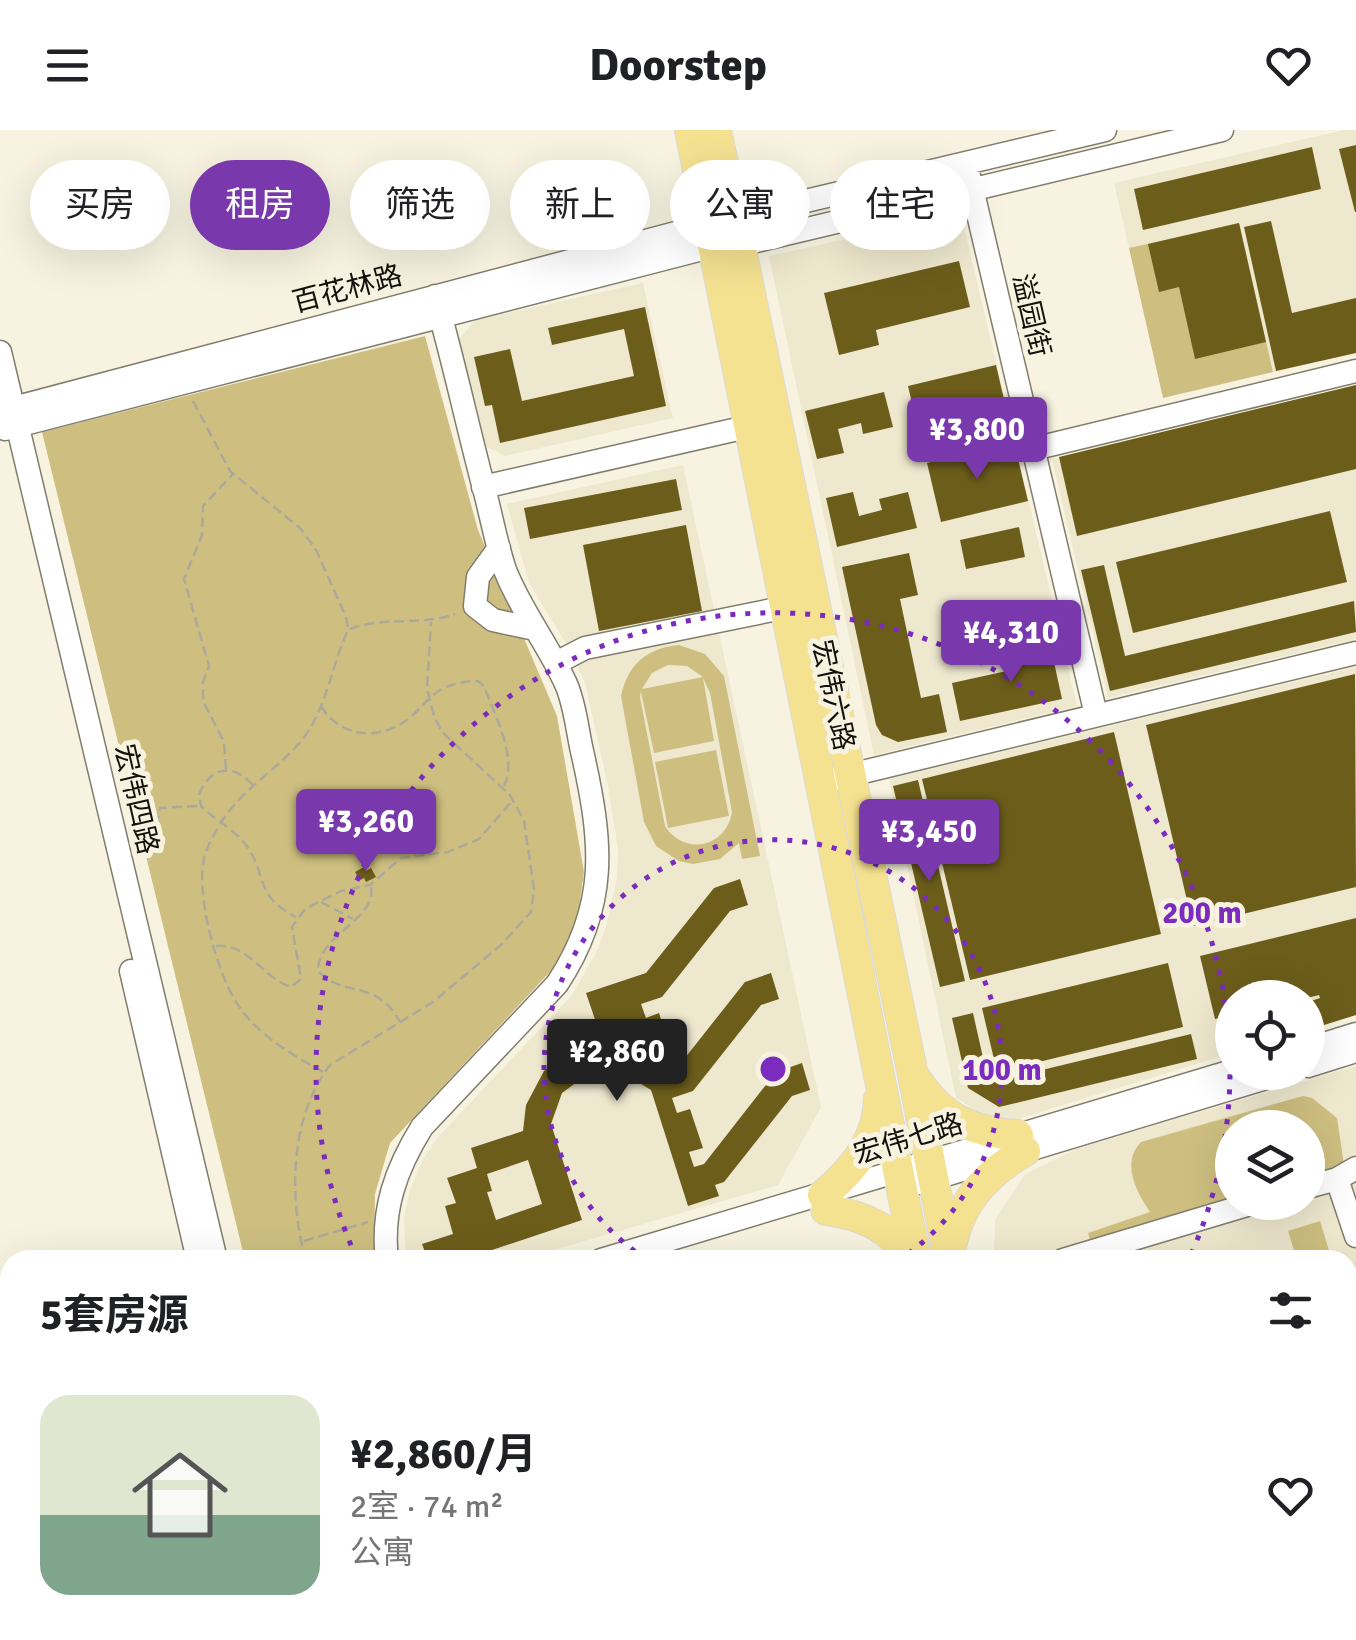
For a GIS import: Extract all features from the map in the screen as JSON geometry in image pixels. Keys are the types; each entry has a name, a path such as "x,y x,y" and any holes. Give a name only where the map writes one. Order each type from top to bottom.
{"main road":[{"name":"宏伟六路","path":"690,130 700,160"},
{"name":"宏伟六路","path":"716,130 718,160"},
{"name":"宏伟六路","path":"726,250 751,426 787,607 913,1075 947,1250"},
{"name":"宏伟六路","path":"727,250 836,778 880,1080 912,1250"},
{"path":"913,1075 927,1096 957,1120 1022,1143 980,1184 964,1208 951,1250"},
{"path":"880,1080 879,1107 872,1133 861,1157 825,1202 884,1229 904,1250"}],"street":[{"path":"970,162 1105,130"},
{"path":"810,218 972,190 1222,130"},
{"name":"溢园街","path":"970,181 1096,716"},
{"name":"百花林路","path":"7,416 670,247"},
{"path":"387,1250 386,1216 405,1154 422,1127 557,984 570,965 589,921 597,887 599,851 568,689 519,600 500,548 438,306"},
{"name":"百花林路","path":"7,416 187,382 438,306"},
{"name":"宏伟四路","path":"0,352 7,416 196,1250"},
{"path":"1033,449 1356,371"},
{"name":"宏伟四路","path":"7,416 214,1250"},
{"path":"483,487 751,426"},
{"path":"500,548 478,577 476,606 482,615 493,620 535,629"},
{"path":"556,664 585,648 787,607"},
{"path":"836,778 1356,653"},
{"path":"1325,1043 1356,1034"},
{"path":"1325,1061 1356,1051"},
{"name":"宏伟七路","path":"1022,1143 1215,1077"},
{"name":"宏伟七路","path":"685,1250 931,1170 1219,1090"},
{"path":"1346,1173 1356,1236"},
{"name":"宏伟七路","path":"639,1250 825,1202"},
{"path":"1096,1250 1215,1215"}],"path":[{"path":"187,382 202,422 233,474 301,529 331,580 346,617 348,630 307,734 253,785 221,823 204,860 204,887 214,946 235,1002 275,1042 324,1072"},
{"path":"226,769 224,742 203,701 203,682 209,666 184,579 202,535 203,506 233,474"},
{"path":"348,630 363,623 430,622 476,606"},
{"path":"304,1250 296,1148 302,1122 324,1072 434,1002 521,926 531,912 534,889 524,821 503,787 442,732 429,698 430,622"},
{"path":"321,705 338,727 354,734 404,722 444,688 478,680 484,686 509,762 509,776 503,787"},
{"path":"253,785 236,770 212,774 199,795 201,806 250,850 266,893 297,918"},
{"path":"214,946 228,944 240,949 278,983 292,987 300,980 292,926 304,908 356,886 370,885 400,858 448,852 479,838 513,800"},
{"path":"140,830 151,828 158,820 160,808 201,806"},
{"path":"370,885 370,900 322,953 318,971 338,985 380,996 401,1023"},
{"path":"320,901 354,920"},
{"path":"302,1242 386,1216"}],"shaded area":[{"path":"1356,130 1356,353 1273,372 1239,223 1129,248 1114,183"},
{"path":"1239,223 1273,372 1163,398 1129,248"},
{"path":"830,243 830,250 969,250 1077,706 874,755 769,256"},
{"path":"643,283 673,418 505,456 480,443 457,341 476,320"},
{"path":"425,336 478,530 557,716 584,872 577,922 561,960 390,1143 375,1194 374,1250 243,1250 42,432"},
{"path":"1356,385 1356,639 1108,698 1052,459"},
{"path":"683,465 821,1107 778,1185 554,1250 406,1250 404,1218 421,1163 437,1138 572,995 597,951 617,877 618,850 608,786 585,683 570,650 529,583 507,504"},
{"path":"679,645 705,654 724,676 760,856 742,859 739,843 720,859 693,864 679,861 656,846 644,822 621,696 629,675 641,660 657,650","holes":["668,665 687,666 703,677 642,689 652,673","703,678 710,693 732,812 722,834 703,844 693,844 683,842 665,826 640,697 641,692 654,753 714,741"]},
{"path":"1356,667 1356,1015 1325,1025 1325,980 1215,980 1215,1058 998,1125 956,1098 889,779"},
{"path":"716,750 729,816 668,828 655,762"},
{"path":"1356,1066 1356,1250 994,1250 995,1220 1025,1174 1079,1148 1275,1090 1325,1090 1325,1075"},
{"path":"1303,1096 1312,1098 1337,1118 1344,1165 1325,1171 1325,1110 1254,1110"},
{"path":"1215,1121 1215,1204 1091,1243 1088,1233 1150,1212 1131,1168 1141,1142"},
{"path":"1320,1221 1329,1250 1294,1250 1288,1231"}],"building":[{"path":"1356,145 1356,212 1355,212 1339,149"},
{"path":"1312,147 1321,189 1143,230 1134,189"},
{"path":"1271,221 1292,313 1356,298 1356,353 1276,371 1244,227"},
{"path":"1239,223 1266,342 1195,359 1179,287 1159,292 1148,244"},
{"path":"959,261 970,307 876,330 879,345 839,355 824,293"},
{"path":"645,307 666,406 500,443 492,405 485,406 474,357 510,349 522,401 634,376 624,329 552,345 548,328"},
{"path":"996,365 1010,425 922,446 908,386"},
{"path":"1356,385 1356,469 1077,536 1059,457"},
{"path":"884,392 893,427 863,434 861,423 838,429 844,453 817,459 805,411"},
{"path":"1014,442 1028,501 941,522 927,463"},
{"path":"676,479 682,510 530,539 524,508"},
{"path":"853,492 859,516 882,510 879,499 908,492 917,528 837,547 826,498"},
{"path":"1330,511 1347,582 1133,633 1116,562"},
{"path":"686,525 702,611 599,631 583,545"},
{"path":"1019,527 1025,557 966,569 960,540"},
{"path":"909,553 918,595 900,599 921,698 939,694 947,732 898,742 882,735 876,725 842,567"},
{"path":"1104,565 1125,656 1354,601 1356,632 1110,691 1081,570"},
{"path":"1049,639 1062,699 960,721 952,683 1020,668 1015,646"},
{"path":"1355,674 1356,887 1193,926 1146,725"},
{"path":"1114,732 1161,934 970,980 922,779"},
{"path":"918,780 965,981 940,987 893,786"},
{"path":"364,867 366,871 371,868 376,877 366,882 364,878 360,880 355,872"},
{"path":"740,879 748,905 730,911 662,997 641,1004 646,1018 659,1013 672,1054 659,1059 663,1072 677,1068 745,982 771,973 779,999 761,1005 693,1091 672,1098 677,1113 690,1109 703,1148 689,1152 694,1167 704,1164 776,1072 802,1063 810,1090 792,1096 724,1182 715,1185 719,1196 688,1206 651,1090 621,1072 588,1074 562,1093 551,1124 582,1220 492,1250 424,1250 422,1244 453,1234 445,1206 456,1203 447,1178 477,1168 471,1148 523,1131 526,1105 544,1071 564,1055 588,1046 613,1044 638,1051 631,1028 601,1037 586,993 646,973 714,888","holes":["528,1160 542,1204 496,1220 487,1192 492,1191 487,1174"]},
{"path":"1356,918 1356,1015 1325,1025 1325,980 1215,980 1215,1019 1200,956"},
{"path":"1168,963 1183,1027 997,1072 982,1008"},
{"path":"973,1013 986,1071 1001,1080 1191,1034 1197,1059 999,1107 968,1088 952,1018"}]}
